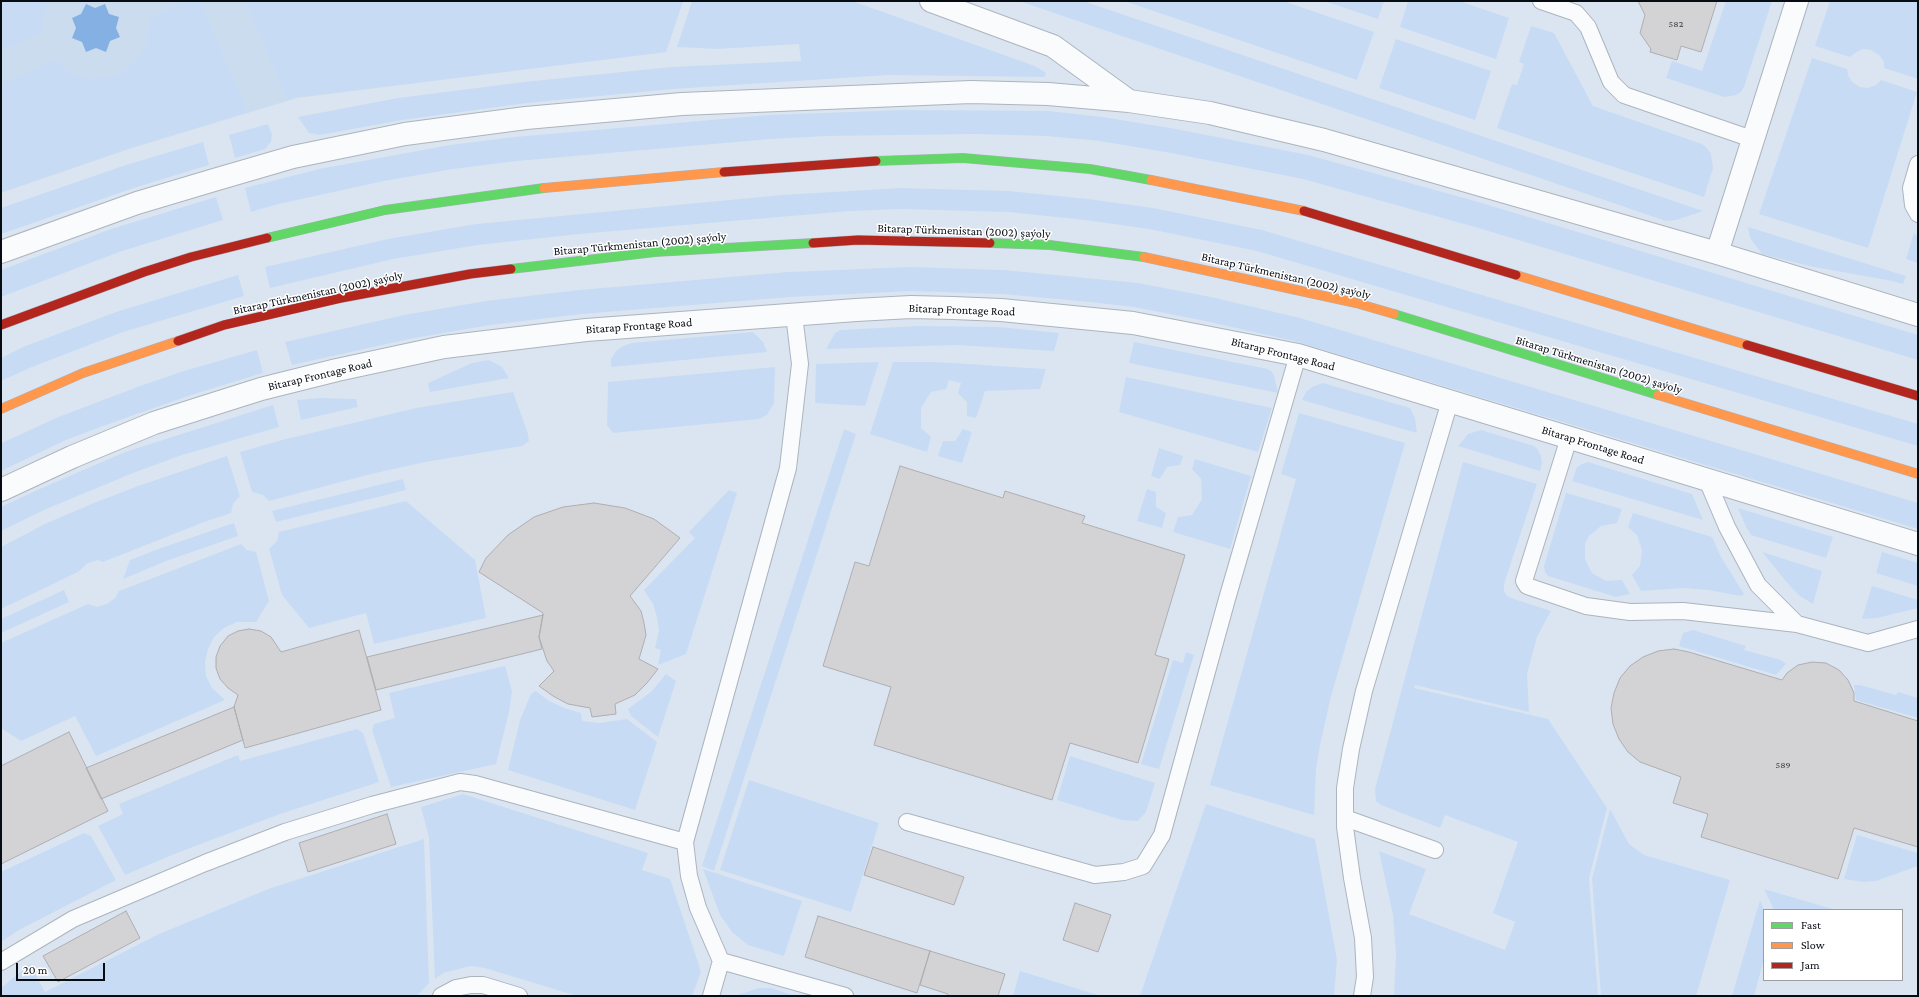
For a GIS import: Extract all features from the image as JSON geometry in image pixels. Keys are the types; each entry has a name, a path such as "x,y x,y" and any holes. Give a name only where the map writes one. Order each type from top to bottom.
{"main road":[{"path":"1,325 144,272 191,257 312,226 385,210 531,189 780,167 899,159 963,158 1090,169 1170,183 1294,208 1918,396"},
{"name":"Bitarap Türkmenistan (2002) şaýoly","path":"1,409 83,373 224,326 341,298 470,274 655,252 858,240 1050,245 1147,258 1356,303 1918,474"}],"street":[{"path":"931,1 1053,46 1129,101"},
{"path":"1717,253 1797,1"},
{"path":"1,252 137,203 214,180 293,157 405,134 526,118 682,104 794,98 971,92 1048,94 1129,101 1210,113 1324,140 1717,253 1918,316"},
{"name":"Bitarap Frontage Road","path":"1,490 72,457 154,423 261,389 337,370 444,347 586,330 911,307 1001,310 1133,323 1298,355 1918,544"}],"lane":[{"path":"1541,1 1576,13 1588,27 1611,82 1624,94 1752,139"},
{"path":"1918,164 1911,188 1913,205 1918,214"},
{"path":"711,996 721,961 698,908 689,876 684,842 788,468 800,364 794,315"},
{"path":"907,822 1095,874 1124,872 1143,866 1162,835 1225,607 1298,355"},
{"path":"1362,996 1365,977 1363,938 1352,878 1345,818 1345,788 1351,749 1364,691 1450,401"},
{"path":"1569,438 1524,581 1527,586 1586,606 1630,612 1684,611 1797,624 1868,643 1918,629"},
{"path":"1707,480 1727,527 1758,584 1797,624"},
{"path":"1,962 73,919 212,861 292,830 460,782 475,784 684,842"},
{"path":"1345,818 1435,850"},
{"path":"721,961 845,996"},
{"path":"441,996 456,988 470,985 483,985 519,996"}],"shaded area":[{"path":"1,1 683,1 666,52 297,98 129,149 1,193"},
{"path":"1,1 49,1 43,17 43,32 1,51"},
{"path":"189,1 200,1 248,112 129,148 1,192 1,84 55,60 66,70 80,77 95,79 110,77 124,71 135,61 144,49 148,34 149,19"},
{"path":"245,1 683,1 666,52 297,97 287,100"},
{"path":"692,1 852,1 1035,66 1046,73 1044,77 888,75 673,89 527,103 402,120 320,135 309,133 298,117 398,98 524,82 671,67 801,61 799,44 718,49 677,47"},
{"path":"1019,1 1083,1 1703,211 1676,220 1666,221"},
{"path":"1124,1 1283,1 1374,32 1357,80"},
{"path":"1324,1 1384,1 1378,19"},
{"path":"1408,1 1459,1 1509,18 1496,59 1400,27"},
{"path":"1726,1 1772,1 1744,87 1741,92 1736,95 1724,97 1666,78 1672,61 1702,71"},
{"path":"1830,1 1918,1 1918,79 1884,68 1884,62 1879,55 1871,50 1863,49 1850,57 1815,46"},
{"path":"1531,26 1554,33 1593,106 1702,144 1707,148 1711,154 1713,168 1704,197 1497,128 1512,84 1517,85 1524,64 1519,62"},
{"path":"1396,39 1491,71 1475,120 1379,88"},
{"path":"1812,58 1847,69 1848,75 1852,82 1860,87 1868,88 1876,85 1881,80 1917,92 1868,248 1759,214"},
{"path":"903,110 1048,111 1103,117 1176,129 1308,155 1482,203 1918,335 1918,360 1475,227 1303,179 1171,153 1100,141 1046,136 974,134 828,136 771,139 517,161 453,169 384,181 274,205 251,212 245,188 319,169 450,145 514,137 769,115"},
{"path":"268,124 272,135 271,142 265,149 235,158 229,135"},
{"path":"203,142 209,165 134,188 1,234 1,208 126,165"},
{"path":"900,188 1009,191 1088,199 1153,208 1262,230 1918,424 1918,446 1257,251 1149,229 1085,220 1008,212 900,209 850,211 579,234 478,245 393,259 270,288 265,267 388,239 476,224 782,195"},
{"path":"216,197 223,220 119,252 1,297 1,270 111,229"},
{"path":"1748,227 1906,276 1903,284 1809,266 1762,254 1750,238"},
{"path":"1914,233 1918,237 1918,263 1906,259"},
{"path":"910,267 1004,270 1138,283 1211,297 1300,318 1918,503 1918,529 1294,341 1134,307 1002,294 910,291 790,297 582,314 490,325 409,339 292,365 285,342 404,315 486,301 579,290 788,272"},
{"path":"238,275 244,296 123,332 32,367 1,381 1,358 23,347 116,312"},
{"path":"917,326 999,327 1059,333 1054,351 958,345 826,349 835,333 840,330"},
{"path":"753,332 763,342 767,352 611,367 611,359 616,351 623,346 632,343"},
{"path":"1134,342 1268,369 1274,375 1278,393 1129,363"},
{"path":"257,350 263,373 191,395 103,426 66,440 1,471 1,443 56,418 140,386 184,371"},
{"path":"489,360 502,367 509,378 430,392 428,383 472,363"},
{"path":"879,362 865,406 815,403 816,364"},
{"path":"893,362 936,362 1046,369 1040,389 985,391 976,418 967,416 967,402 958,393 961,383 949,380 946,389 931,392 921,408 921,428 931,437 927,452 870,434"},
{"path":"775,367 774,403 767,415 759,419 613,433 607,425 608,382"},
{"path":"1126,377 1272,408 1258,452 1119,412"},
{"path":"1323,383 1410,408 1415,418 1417,433 1302,400 1306,392 1312,387"},
{"path":"513,392 528,434 529,441 522,446 425,462 371,474 269,501 263,495 252,492 240,452 282,440 416,408"},
{"path":"320,398 356,399 358,407 301,420 297,400"},
{"path":"273,405 279,427 182,455 133,473 44,510 1,531 1,507 35,491 125,452"},
{"path":"1299,413 1405,443 1331,696 1316,770 1314,815 1210,785 1296,479 1281,474"},
{"path":"844,429 856,434 714,871 702,866"},
{"path":"963,429 972,432 962,463 938,456 943,441 955,441"},
{"path":"1481,430 1534,446 1541,456 1542,463 1540,471 1458,446 1468,434"},
{"path":"1159,448 1183,456 1180,465 1167,467 1160,479 1151,476"},
{"path":"227,456 240,496 233,504 231,513 204,522 103,562 98,560 88,563 78,572 1,609 1,547 47,523 94,503 138,486"},
{"path":"1195,459 1251,476 1230,549 1173,532 1178,517 1192,515 1202,499 1201,479 1192,469"},
{"path":"1463,462 1537,484 1504,584 1504,590 1506,595 1511,598 1551,611 1537,637 1527,674 1529,712 1415,685 1414,688 1548,719 1607,808 1589,878 1598,996 1394,996 1396,955 1393,915 1379,851 1426,869 1409,914 1505,950 1515,922 1493,913 1518,842 1445,815 1440,828 1381,805 1376,801 1375,789"},
{"path":"1588,462 1692,494 1703,520 1572,481 1577,467"},
{"path":"403,479 406,490 276,522 272,511"},
{"path":"1147,489 1156,492 1156,507 1166,513 1162,528 1137,521"},
{"path":"729,490 737,493 686,654 658,665 661,650 655,648 659,630 657,617 653,604 644,590 695,538 689,532"},
{"path":"1566,493 1622,509 1617,523 1601,526 1589,536 1585,543 1585,559 1592,573 1606,581 1622,580 1630,594 1616,597 1548,576 1545,572 1544,566"},
{"path":"406,501 475,560 486,618 374,644 366,613 309,628 282,595 269,549 277,541 279,532"},
{"path":"1738,508 1833,537 1826,558 1751,535"},
{"path":"1633,513 1712,537 1721,557 1744,594 1741,596 1708,590 1683,588 1641,591 1632,575 1640,566 1642,550 1637,535 1628,527"},
{"path":"234,523 238,536 166,561 123,579 130,560"},
{"path":"241,544 247,550 256,552 269,601 256,622 237,622 224,628 214,637 208,649 205,662 206,676 212,688 225,700 96,756 75,716 21,741 1,728 1,643 88,604 97,607 107,604 115,598 119,591"},
{"path":"1762,552 1822,571 1813,604 1800,596 1789,585"},
{"path":"1882,552 1918,563 1918,586 1876,573"},
{"path":"1872,586 1918,600 1918,608 1877,618 1862,619"},
{"path":"64,590 69,602 1,633 1,619"},
{"path":"1693,630 1746,646 1744,650 1781,660 1786,664 1776,675 1679,646 1683,633"},
{"path":"1186,652 1194,655 1159,769 1141,764 1173,660 1183,663"},
{"path":"505,666 512,691 509,712 496,764 391,787 372,730 374,724 395,718 389,693"},
{"path":"666,674 676,681 658,737 631,716 628,709 652,691"},
{"path":"1854,685 1860,685 1896,695 1898,692 1918,698 1918,718 1856,700"},
{"path":"536,691 549,701 581,713 582,721 599,723 627,719 657,742 635,810 508,770 520,720 531,694"},
{"path":"357,729 363,733 379,782 280,814 177,853 125,875 98,826 123,814 119,804 238,755 240,761"},
{"path":"1070,756 1155,783 1146,812 1138,821 1122,820 1057,800"},
{"path":"749,780 879,823 851,912 720,870"},
{"path":"463,794 648,853 642,870 670,879 699,965 701,972 692,996 577,996 485,968 471,966 443,973 435,979 429,838 421,807"},
{"path":"1206,804 1315,839 1337,960 1334,996 1140,996"},
{"path":"1610,809 1629,844 1644,855 1730,880 1696,996 1601,996 1592,879"},
{"path":"84,833 91,836 116,880 19,930 1,942 1,872"},
{"path":"1857,835 1918,853 1918,866 1876,881 1863,882 1844,879"},
{"path":"424,839 429,983 417,996 1,996 1,988 30,964 45,992 159,934 271,888"},
{"path":"703,869 802,901 784,956 748,945 732,932 720,915"},
{"path":"1764,889 1833,909 1774,909"},
{"path":"1760,900 1764,909 1763,963 1754,996 1732,996"},
{"path":"1020,971 1101,996 1013,996"},
{"path":"759,988 771,988 795,996 735,996"}],"water":[{"path":"86,4 95,8 105,4 109,14 119,17 116,28 120,37 110,41 106,52 96,48 86,52 82,42 72,38 76,28 72,18 81,14"}],"building":[{"path":"1638,1 1717,1 1701,52 1681,46 1677,60 1650,52 1651,49 1640,33 1645,15"},
{"path":"900,466 1003,498 1005,491 1085,516 1082,523 1185,555 1155,655 1169,659 1138,763 1070,743 1052,800 874,745 891,687 823,666 855,562 869,566"},
{"path":"594,503 625,508 654,519 680,538 630,596 641,611 646,635 639,659 658,669 635,695 615,704 616,714 592,717 590,708 568,704 539,686 554,671 547,661 539,637 543,613 479,572 486,558 508,535 534,517 563,507"},
{"path":"543,615 539,637 542,649 376,690 367,657"},
{"path":"249,629 261,631 271,637 281,652 359,630 381,710 245,748 234,707 238,695 228,688 220,679 216,668 216,657 220,646 228,636 238,631"},
{"path":"1674,649 1689,652 1782,680 1787,673 1798,665 1812,662 1826,663 1839,670 1848,680 1854,693 1854,701 1918,721 1918,847 1854,828 1838,879 1701,837 1708,814 1673,803 1681,777 1640,762 1628,752 1619,739 1613,724 1611,708 1614,693 1620,678 1630,666 1643,657 1658,651"},
{"path":"234,707 243,740 101,799 86,768"},
{"path":"69,732 108,811 1,864 1,766"},
{"path":"387,814 396,844 308,872 299,843"},
{"path":"873,847 964,877 954,905 864,875"},
{"path":"1075,903 1111,915 1098,952 1063,940"},
{"path":"126,911 140,938 58,982 43,956"},
{"path":"818,916 930,951 917,993 805,957"},
{"path":"930,951 1005,974 998,996 948,996 948,994 920,985"}],"traffic: fast":[{"path":"876,161 963,158 1090,169 1151,180"},
{"path":"267,238 385,210 544,188"},
{"path":"511,269 655,252 813,243"},
{"path":"990,243 1050,245 1144,257"},
{"path":"1394,314 1658,395"}],"traffic: slow":[{"path":"544,188 724,172"},
{"path":"1151,180 1304,211"},
{"path":"1144,257 1356,303 1394,314"},
{"path":"1516,275 1747,345"},
{"path":"1,409 83,373 178,341"},
{"path":"1658,395 1918,474"}],"traffic: jam":[{"path":"724,172 876,161"},
{"path":"1304,211 1516,275"},
{"path":"1,325 144,272 191,257 267,238"},
{"path":"813,243 858,240 990,243"},
{"path":"178,341 224,325 341,298 470,274 511,269"},
{"path":"1747,345 1918,396"}]}
